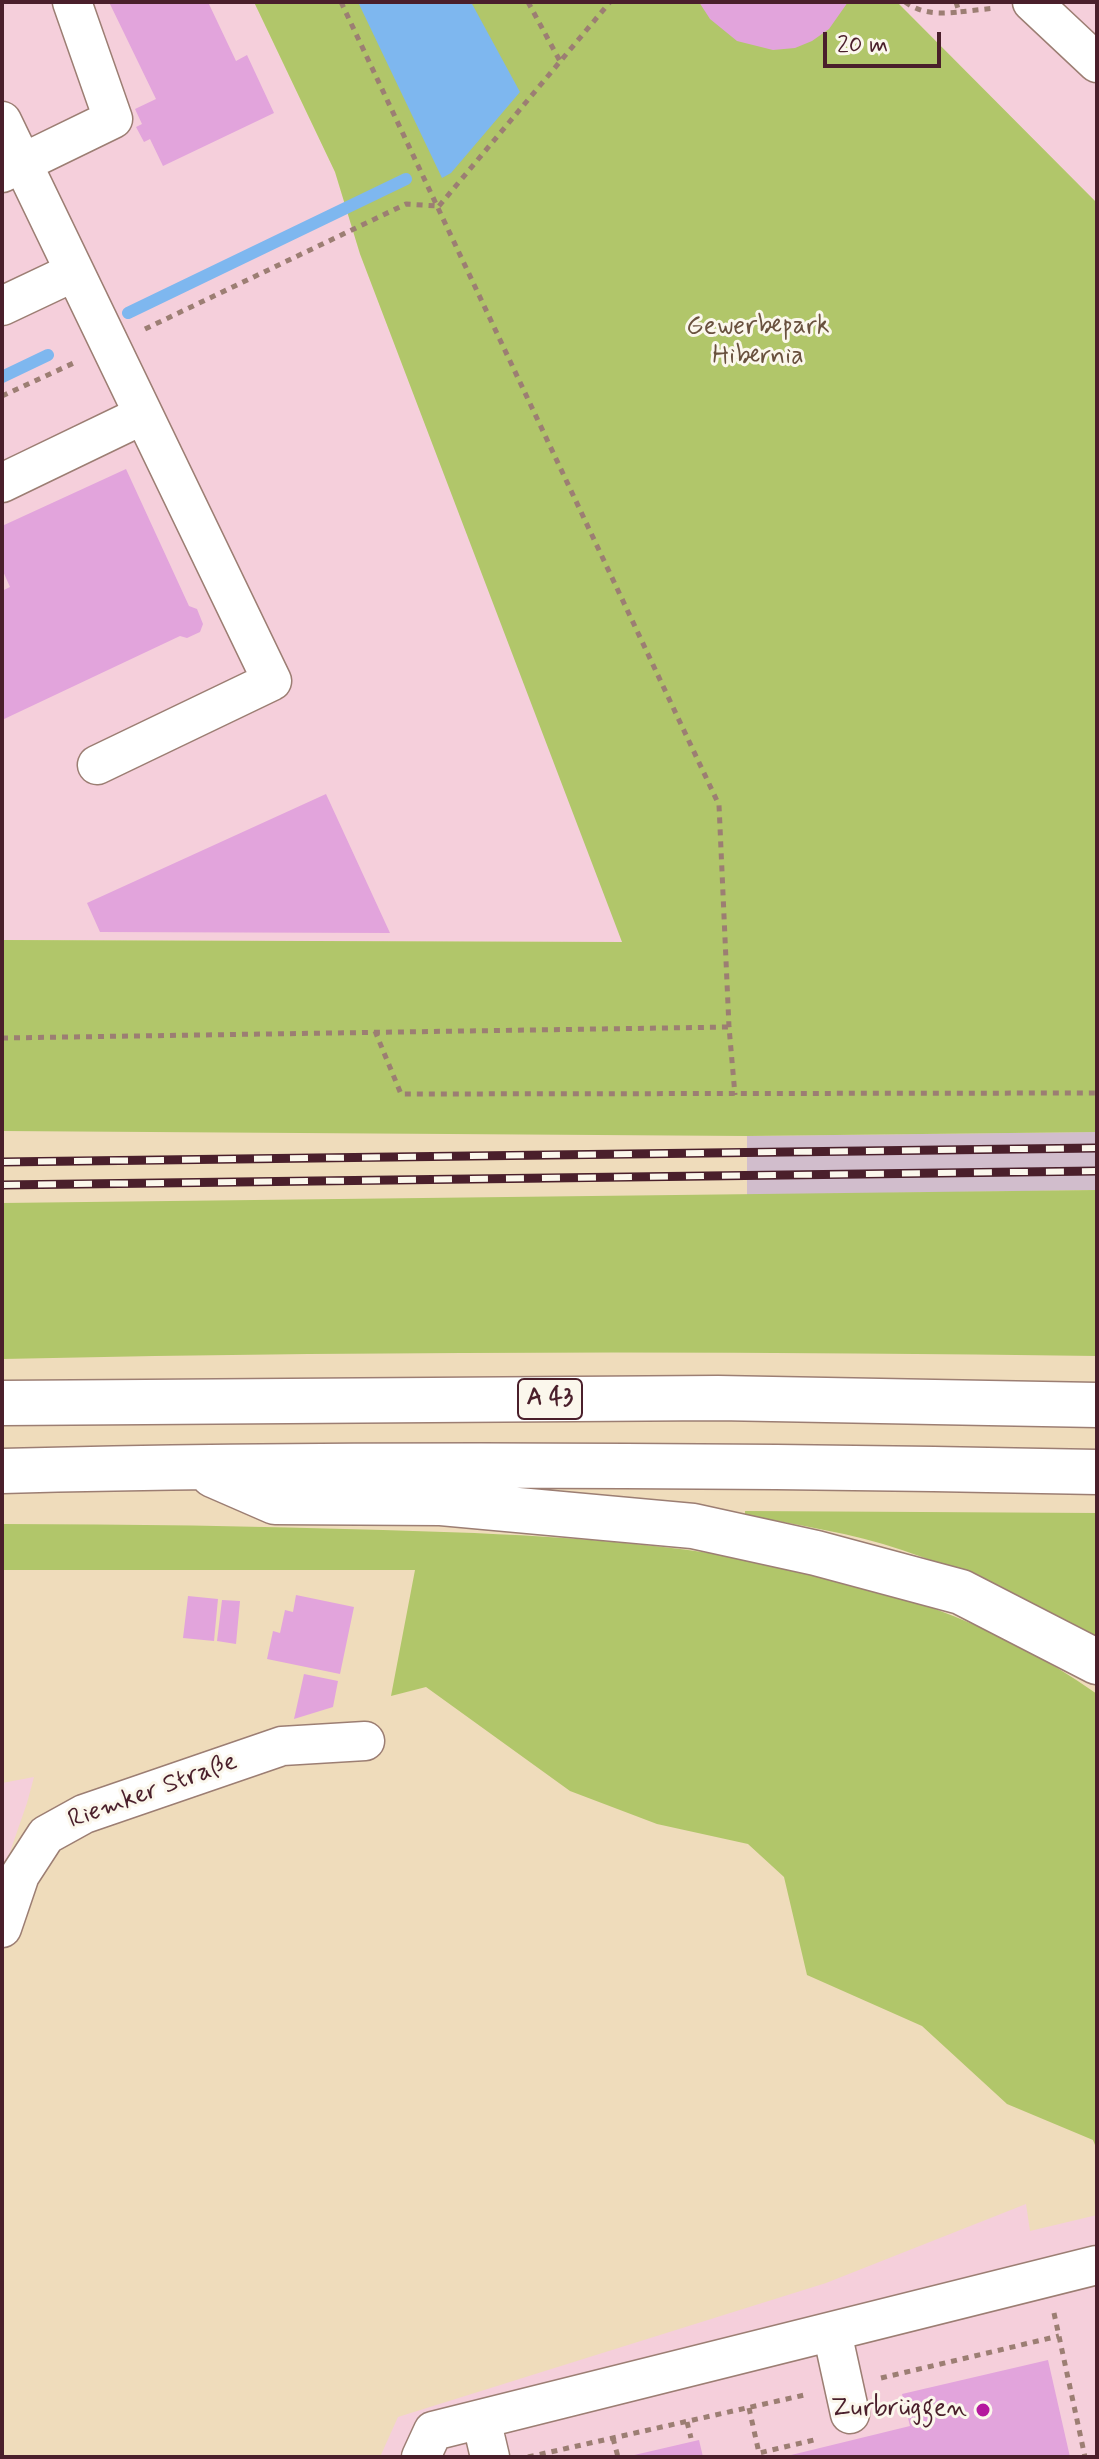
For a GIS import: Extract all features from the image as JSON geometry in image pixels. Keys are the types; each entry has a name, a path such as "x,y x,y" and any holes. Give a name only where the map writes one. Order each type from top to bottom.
{"highway":[{"name":"A 43","path":"2,1403 718,1398 1097,1405"},
{"path":"2,1471 767,1466 1097,1472"},
{"path":"196,1468 275,1502 441,1503 709,1529 816,1553 961,1592 1097,1662"}],"street":[{"path":"12,168 113,119 72,2"},
{"path":"1016,5 1097,63"},
{"path":"2,121 12,168 74,272 272,681 97,765"},
{"path":"2,306 74,272"},
{"path":"2,483 143,415"},
{"name":"Riemker Straße","path":"2,1928 20,1875 46,1835 84,1814 282,1746 365,1741"},
{"path":"421,2457 433,2431 1097,2265"},
{"path":"832,2332 848,2400"},
{"path":"481,2419 490,2457"}],"path":[{"path":"341,2 719,805 735,1095"},
{"path":"528,2 561,63"},
{"path":"439,206 610,2"},
{"path":"905,2 914,9 939,14 1016,5"},
{"path":"956,2 959,12"},
{"path":"2,396 406,204 439,206"},
{"path":"2,1038 729,1027"},
{"path":"375,1031 401,1094 1097,1093"},
{"path":"1046,2278 1085,2457"},
{"path":"532,2457 749,2408 848,2400 1059,2336"},
{"path":"749,2408 759,2453 818,2439"},
{"path":"687,2422 691,2438"},
{"path":"613,2438 618,2457"}],"shaded area":[{"path":"2,2 254,2 335,172 360,254 623,942 2,940"},
{"path":"897,2 1097,2 1097,203"},
{"path":"1097,1132 1097,1190 747,1195 747,1136"},
{"path":"34,1777 27,1803 2,1875 2,1783"},
{"path":"1026,2204 1030,2231 1097,2215 1097,2457 380,2457 398,2417 826,2283"}],"green space":[{"name":"Gewerbepark Hibernia","path":"254,2 897,2 1097,203 1097,1132 747,1136 2,1131 2,940 622,942 360,254 335,172"},
{"path":"1097,1190 1097,1356 550,1353 2,1359 2,1203"},
{"path":"745,1511 1097,1513 1097,1641 1002,1590 928,1559 864,1539 745,1515"},
{"path":"2,1524 240,1526 475,1533 661,1547 754,1560 845,1580 933,1608 1018,1646 1097,1694 1097,2150 1093,2140 1007,2104 922,2026 807,1975 784,1877 748,1844 657,1824 570,1791 426,1687 391,1696 415,1570 2,1570"}],"water":[{"path":"358,2 471,2 520,92 451,173 442,178"}],"building":[{"path":"109,2 208,2 236,61 247,55 274,113 163,166 150,139 144,142 136,127 142,124 135,109 156,99"},
{"path":"699,2 848,2 829,29 812,41 795,48 773,50 737,41 710,19"},
{"path":"126,469 189,606 197,609 203,624 200,632 187,638 180,636 2,720 2,591 10,587 2,569 2,526"},
{"path":"326,794 390,933 100,932 87,903"},
{"path":"296,1595 354,1607 340,1674 267,1659 273,1631 280,1633 285,1610 293,1612"},
{"path":"188,1596 218,1599 214,1641 183,1638"},
{"path":"222,1600 240,1601 236,1644 217,1641"},
{"path":"304,1674 338,1681 333,1707 294,1719"},
{"name":"Zurbrüggen","path":"1048,2360 1070,2457 783,2457 910,2426 902,2394"},
{"path":"699,2440 703,2457 630,2457 630,2456"}],"waterway":[{"path":"128,313 406,179"},
{"path":"2,377 48,355"}],"railway":[{"path":"2,1162 1097,1148"},
{"path":"2,1185 1097,1171"}],"place":[{"name":"Zurbrüggen","path":"983,2410"}]}
